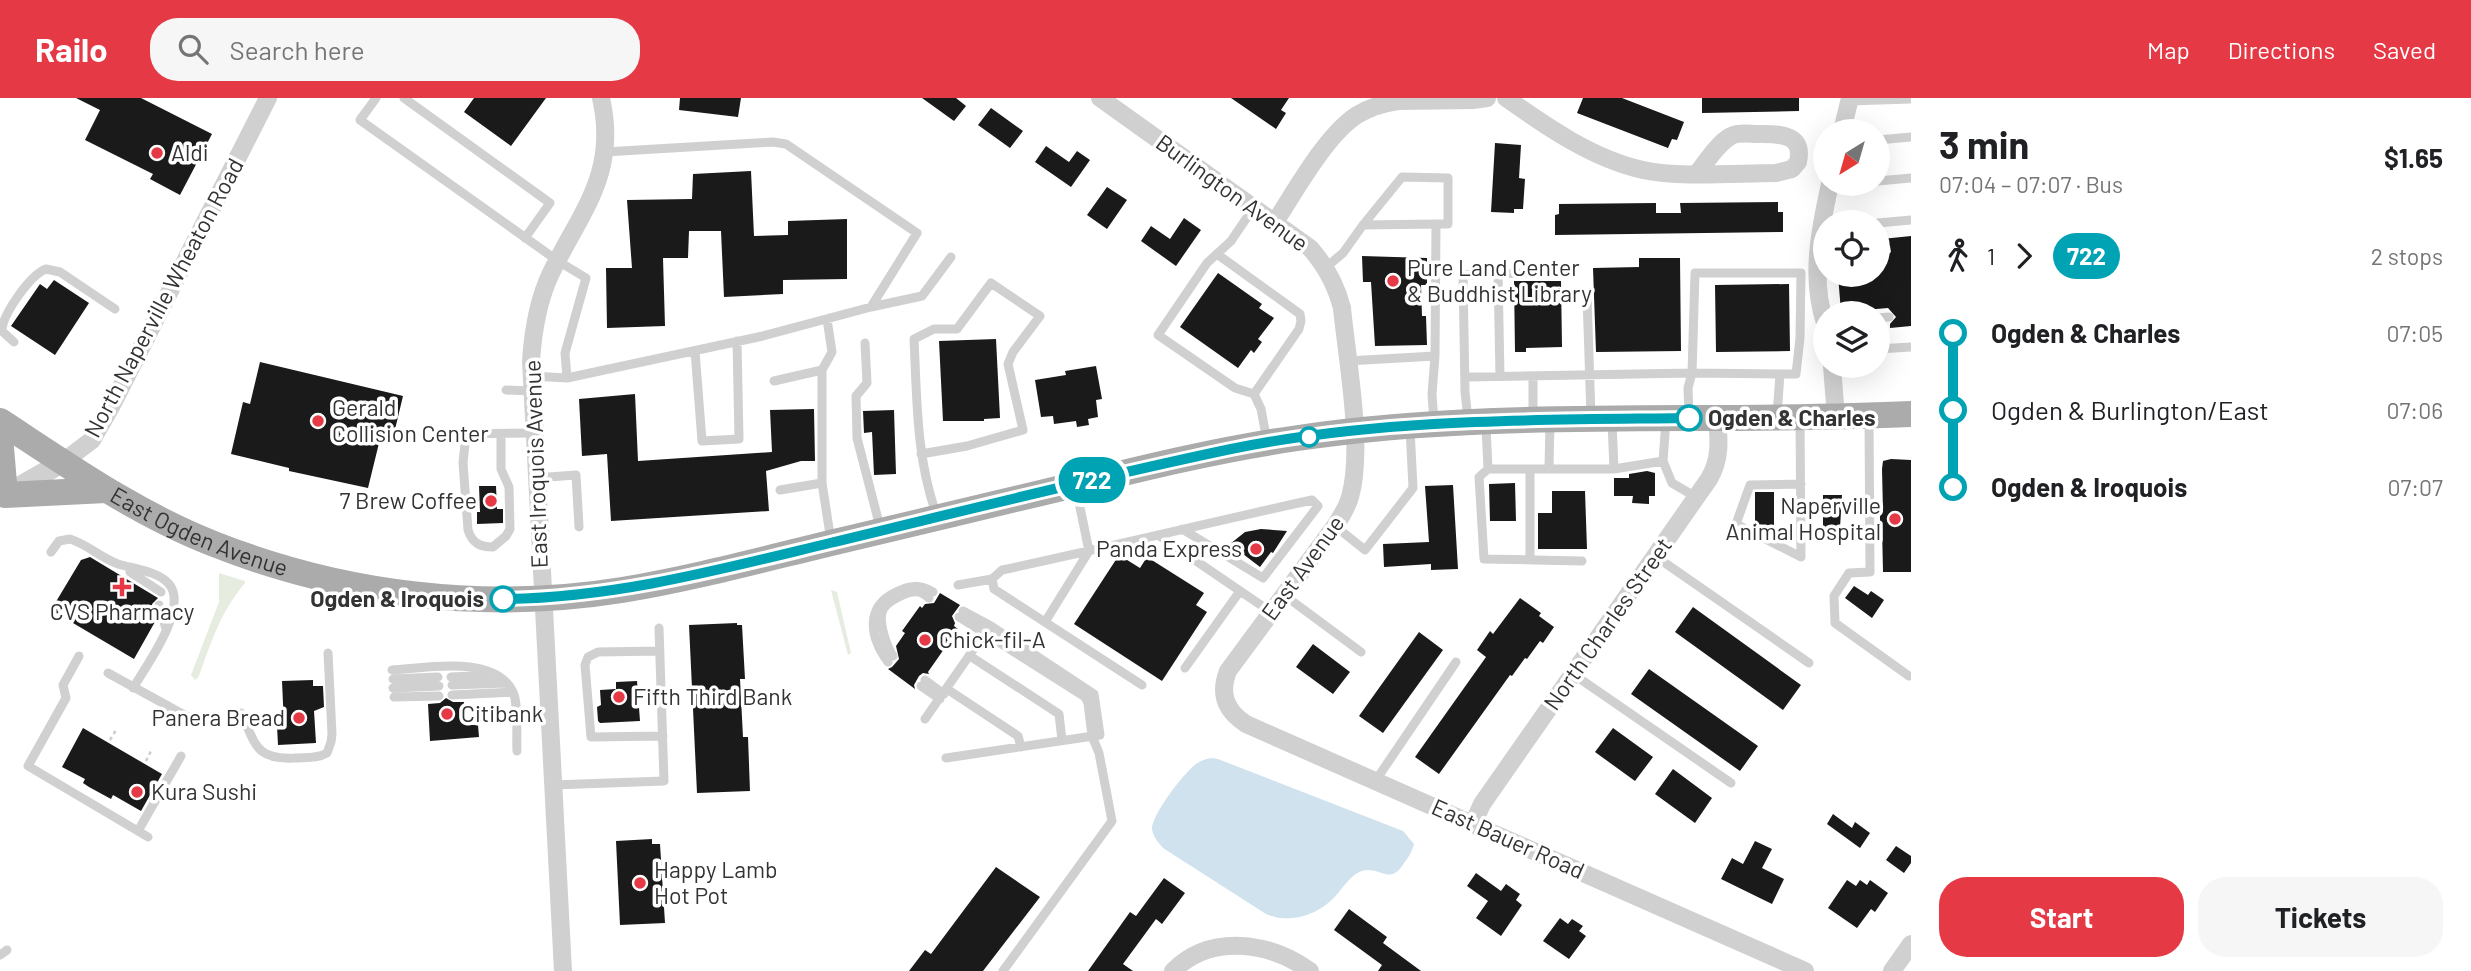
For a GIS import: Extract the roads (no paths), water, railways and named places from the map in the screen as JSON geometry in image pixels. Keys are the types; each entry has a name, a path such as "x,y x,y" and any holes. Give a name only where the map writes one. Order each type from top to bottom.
{"main road":[{"name":"East Ogden Avenue","path":"0,421 106,490 179,529 219,546 332,581 393,593 438,597 542,598 640,586 1155,466 1267,443 1354,431 1477,421 1541,419 1911,414"},
{"path":"0,436 2,496 106,490"}],"street":[{"name":"North Naperville Wheaton Road","path":"2,496 63,462 92,440 268,98"},
{"name":"East Iroquois Avenue","path":"564,971 533,433 533,331 540,303 558,261 591,201 600,178 606,132 601,98"},
{"name":"Burlington Avenue","path":"1100,98 1310,248 1337,290 1342,309 1354,431"},
{"path":"1275,222 1334,137 1359,114 1379,105 1398,101 1487,98"},
{"path":"1506,98 1604,158 1644,170 1698,172 1786,172 1798,162 1800,148 1784,135 1737,134 1727,139 1698,172"},
{"path":"1845,119 1849,100"},
{"path":"1833,378 1836,417"},
{"name":"North Charles Street","path":"1474,824 1482,804 1715,469 1719,450 1717,417"},
{"name":"East Avenue","path":"1223,694 1223,683 1228,671 1335,526 1350,501 1355,471 1354,431"},
{"name":"East Bauer Road","path":"1223,694 1234,716 1246,724 1805,971"},
{"path":"1892,971 1911,944"},
{"path":"1173,971 1199,955 1232,945 1275,951 1296,960 1310,971"}],"lane":[{"path":"376,98 360,120 525,238 586,278 565,353 567,378"},
{"path":"404,98 550,203 525,238"},
{"path":"1849,100 1911,99"},
{"path":"1890,139 1911,137"},
{"path":"604,152 773,142 786,144 917,233 871,307"},
{"path":"1325,268 1343,253 1363,225 1402,177 1448,178 1448,225 1363,225"},
{"path":"1890,180 1911,178"},
{"path":"1254,207 1231,241 1206,263 1158,335 1235,388 1254,394 1261,409 1267,443"},
{"path":"1890,222 1911,220"},
{"path":"1335,526 1365,550 1413,488 1422,425 1432,394 1435,356 1436,224"},
{"path":"1217,254 1300,314 1299,329 1254,394"},
{"path":"506,390 695,351 922,296 951,257"},
{"path":"14,342 2,331 3,321 30,280 46,269 60,272 115,309"},
{"path":"1488,469 1465,377 1463,275 1555,272"},
{"path":"1465,377 1692,373 1796,374 1800,338 1801,273 1695,273 1692,373 1663,461 1672,483 1696,497"},
{"path":"1497,274 1500,376"},
{"path":"921,454 967,446 1023,429 1008,364 1013,352 1040,316 991,283 957,329 934,329 914,339 921,454 927,489 938,518"},
{"path":"1587,296 1590,375 1614,469"},
{"path":"827,319 832,352 822,370 822,483 832,543"},
{"path":"695,351 702,441 739,439 737,341"},
{"path":"865,343 867,383 856,396 856,438 881,531"},
{"path":"1890,348 1911,347"},
{"path":"1347,361 1435,356"},
{"path":"774,381 822,370"},
{"path":"1780,374 1801,484 1801,557 1736,524 1750,485 1801,484"},
{"path":"1533,376 1549,468"},
{"path":"1869,416 1871,572 1849,573 1834,596 1835,623 1909,676"},
{"path":"501,434 501,469 509,486 510,529 494,547 480,546 471,538 468,530 463,463 466,434 533,433"},
{"path":"1582,561 1484,559 1479,477 1488,469 1614,469 1663,461"},
{"path":"1530,469 1531,560"},
{"path":"536,478 576,475 579,527"},
{"path":"780,489 822,483"},
{"path":"1045,622 1090,551 1076,485"},
{"path":"958,586 992,579 1002,570 1090,551 1182,529 1312,500 1318,506 1263,578 1182,529"},
{"path":"1158,535 1271,612"},
{"path":"51,552 60,541 70,539 117,564 158,593"},
{"path":"1655,556 1809,663"},
{"path":"117,564 152,574 168,584 176,600 168,625 133,688"},
{"path":"992,579 994,589 1142,685"},
{"path":"891,659 881,651 875,631 873,618 879,603 888,595 913,586 923,586 931,595"},
{"path":"1185,668 1240,591"},
{"path":"1284,595 1361,652"},
{"path":"162,605 168,625"},
{"path":"961,614 988,629 1085,697 1096,735 1112,821 1003,971"},
{"path":"552,785 664,781 659,628"},
{"path":"925,719 988,629"},
{"path":"660,651 598,652 588,657 585,665 591,737 663,736"},
{"path":"241,713 256,747 263,755 283,759 317,757 327,753 332,734 328,653"},
{"path":"79,656 64,685 66,698 29,766 148,837"},
{"path":"970,656 1059,714 1062,740"},
{"path":"1376,780 1456,662"},
{"path":"393,684 468,666 497,675 513,692 517,751"},
{"path":"108,673 188,717"},
{"path":"1573,674 1731,783"},
{"path":"452,686 497,675"},
{"path":"452,686 507,683"},
{"path":"923,683 1018,736 1021,747"},
{"path":"393,684 439,686 393,684"},
{"path":"452,686 513,692"},
{"path":"946,758 1096,735"},
{"path":"138,831 181,756"}],"water":[{"path":"1211,758 1403,831 1414,844 1411,852 1394,874 1368,870 1355,875 1315,912 1296,918 1266,914 1163,848 1153,832 1153,822 1157,814 1177,785 1196,764"}],"place":[{"name":"Aldi","path":"157,153"},
{"name":"Pure Land Center & Buddhist Library","path":"1393,281"},
{"name":"Ogden & Charles","path":"1689,418"},
{"name":"Gerald Collision Center","path":"318,421"},
{"name":"7 Brew Coffee","path":"491,501"},
{"name":"Naperville Animal Hospital","path":"1895,519"},
{"name":"Panda Express","path":"1256,549"},
{"name":"CVS Pharmacy","path":"122,587"},
{"name":"Ogden & Iroquois","path":"503,599"},
{"name":"Chick-fil-A","path":"925,640"},
{"name":"Fifth Third Bank","path":"619,697"},
{"name":"Citibank","path":"447,714"},
{"name":"Panera Bread","path":"299,718"},
{"name":"Kura Sushi","path":"137,792"},
{"name":"Happy Lamb Hot Pot","path":"640,883"}]}
